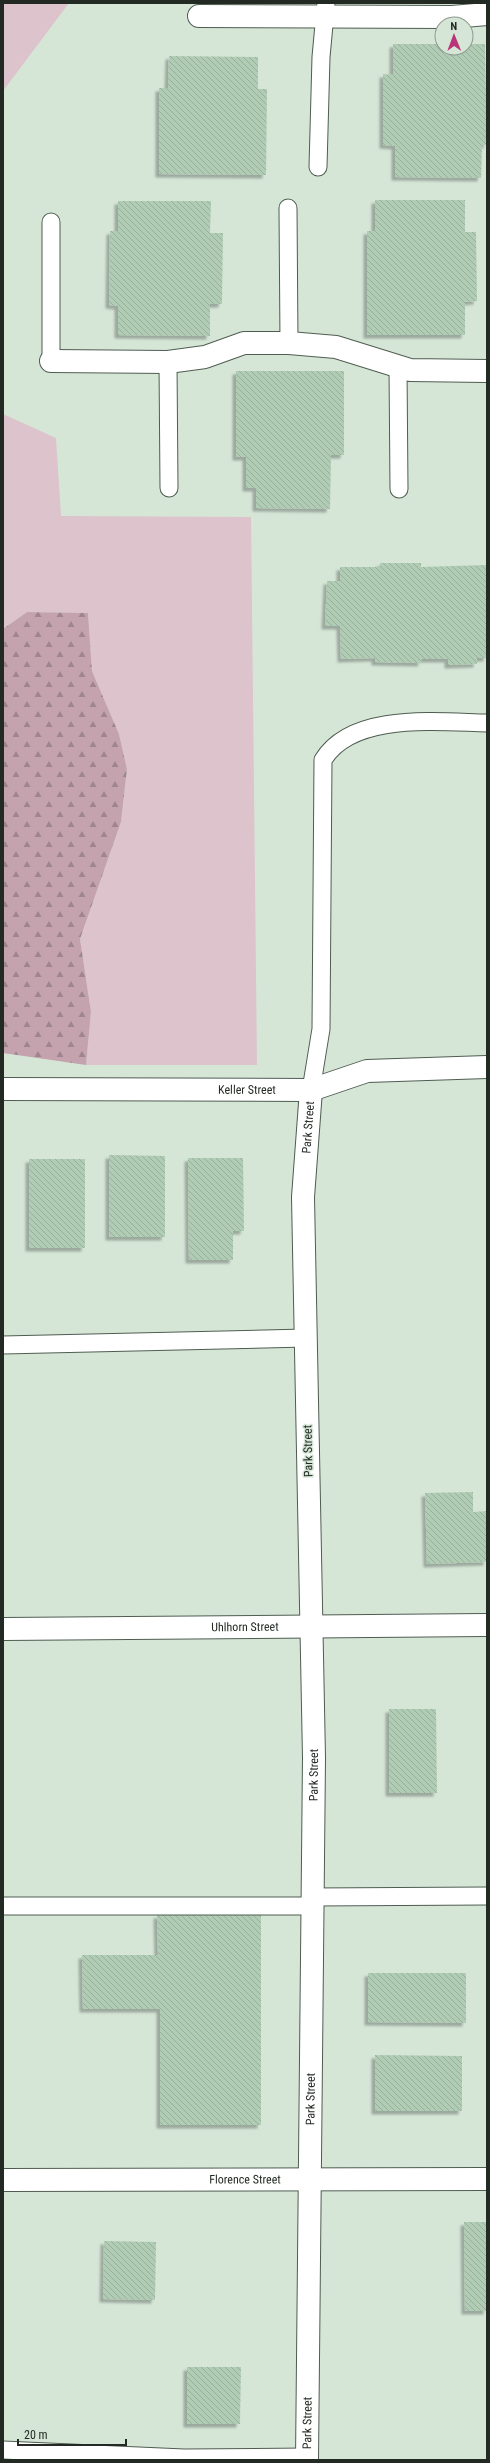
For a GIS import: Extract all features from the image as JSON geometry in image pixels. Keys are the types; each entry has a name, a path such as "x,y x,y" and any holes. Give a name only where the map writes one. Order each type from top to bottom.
{"street":[{"path":"199,16 325,10 452,17 487,14"},
{"path":"50,360 168,362 205,357 244,343 289,343 336,346 410,370 487,371"},
{"name":"Keller Street","path":"3,1089 311,1090 367,1071 487,1067"},
{"name":"Park Street","path":"308,2458 314,1758 303,1197 311,1090"},
{"name":"Uhlhorn Street","path":"3,1628 487,1625"},
{"name":"Florence Street","path":"3,2180 311,2178 487,2179"}],"lane":[{"path":"318,167 321,57 325,10"},
{"path":"288,208 289,343"},
{"path":"50,360 51,222"},
{"path":"168,362 169,488"},
{"path":"398,367 400,489"},
{"path":"311,1090 321,1029 322,760 328,751 352,733 405,722 487,723"},
{"path":"3,1345 306,1338"},
{"path":"3,1906 313,1902 487,1896"},
{"path":"3,2450 184,2458 308,2458"}],"shaded area":[{"path":"3,3 69,3 3,91"},
{"path":"3,414 56,438 61,516 251,517 257,1065 86,1065 91,1012 80,939 121,822 127,769 119,734 92,671 88,613 27,612 3,629"}],"green space":[{"path":"27,612 88,613 92,671 119,734 127,769 121,822 80,939 91,1012 86,1065 3,1053 3,629"}],"building":[{"path":"393,44 434,44 434,56 474,56 474,44 485,44 487,145 482,145 481,178 395,177 395,146 383,145 383,74 393,75"},
{"path":"169,56 258,57 258,89 267,89 266,175 159,174 159,88 168,88"},
{"path":"375,200 465,200 465,232 476,232 477,301 465,302 465,335 367,335 367,231 375,231"},
{"path":"118,201 211,201 210,233 223,233 222,304 210,304 210,336 118,335 118,306 109,305 110,231 118,231"},
{"path":"236,371 344,371 344,455 331,455 330,509 256,508 256,488 246,488 246,457 236,457"},
{"path":"380,563 421,563 421,567 487,565 487,658 477,658 477,664 448,665 448,659 421,659 422,663 375,662 375,658 341,659 340,626 325,626 327,581 340,581 340,567 380,567"},
{"path":"109,1155 165,1156 165,1237 109,1237"},
{"path":"188,1158 243,1158 244,1231 233,1231 233,1260 189,1260"},
{"path":"29,1159 85,1159 85,1248 29,1248"},
{"path":"473,1492 473,1512 487,1511 487,1562 427,1564 425,1493"},
{"path":"389,1709 436,1709 437,1793 389,1793"},
{"path":"157,1915 261,1915 261,2125 160,2125 160,2009 83,2009 82,1955 158,1955"},
{"path":"368,1973 466,1973 466,2023 368,2022"},
{"path":"375,2055 462,2056 462,2111 375,2111"},
{"path":"464,2222 487,2222 487,2311 465,2311"},
{"path":"104,2241 156,2242 155,2300 103,2299"},
{"path":"187,2367 241,2367 240,2424 187,2424"}]}
